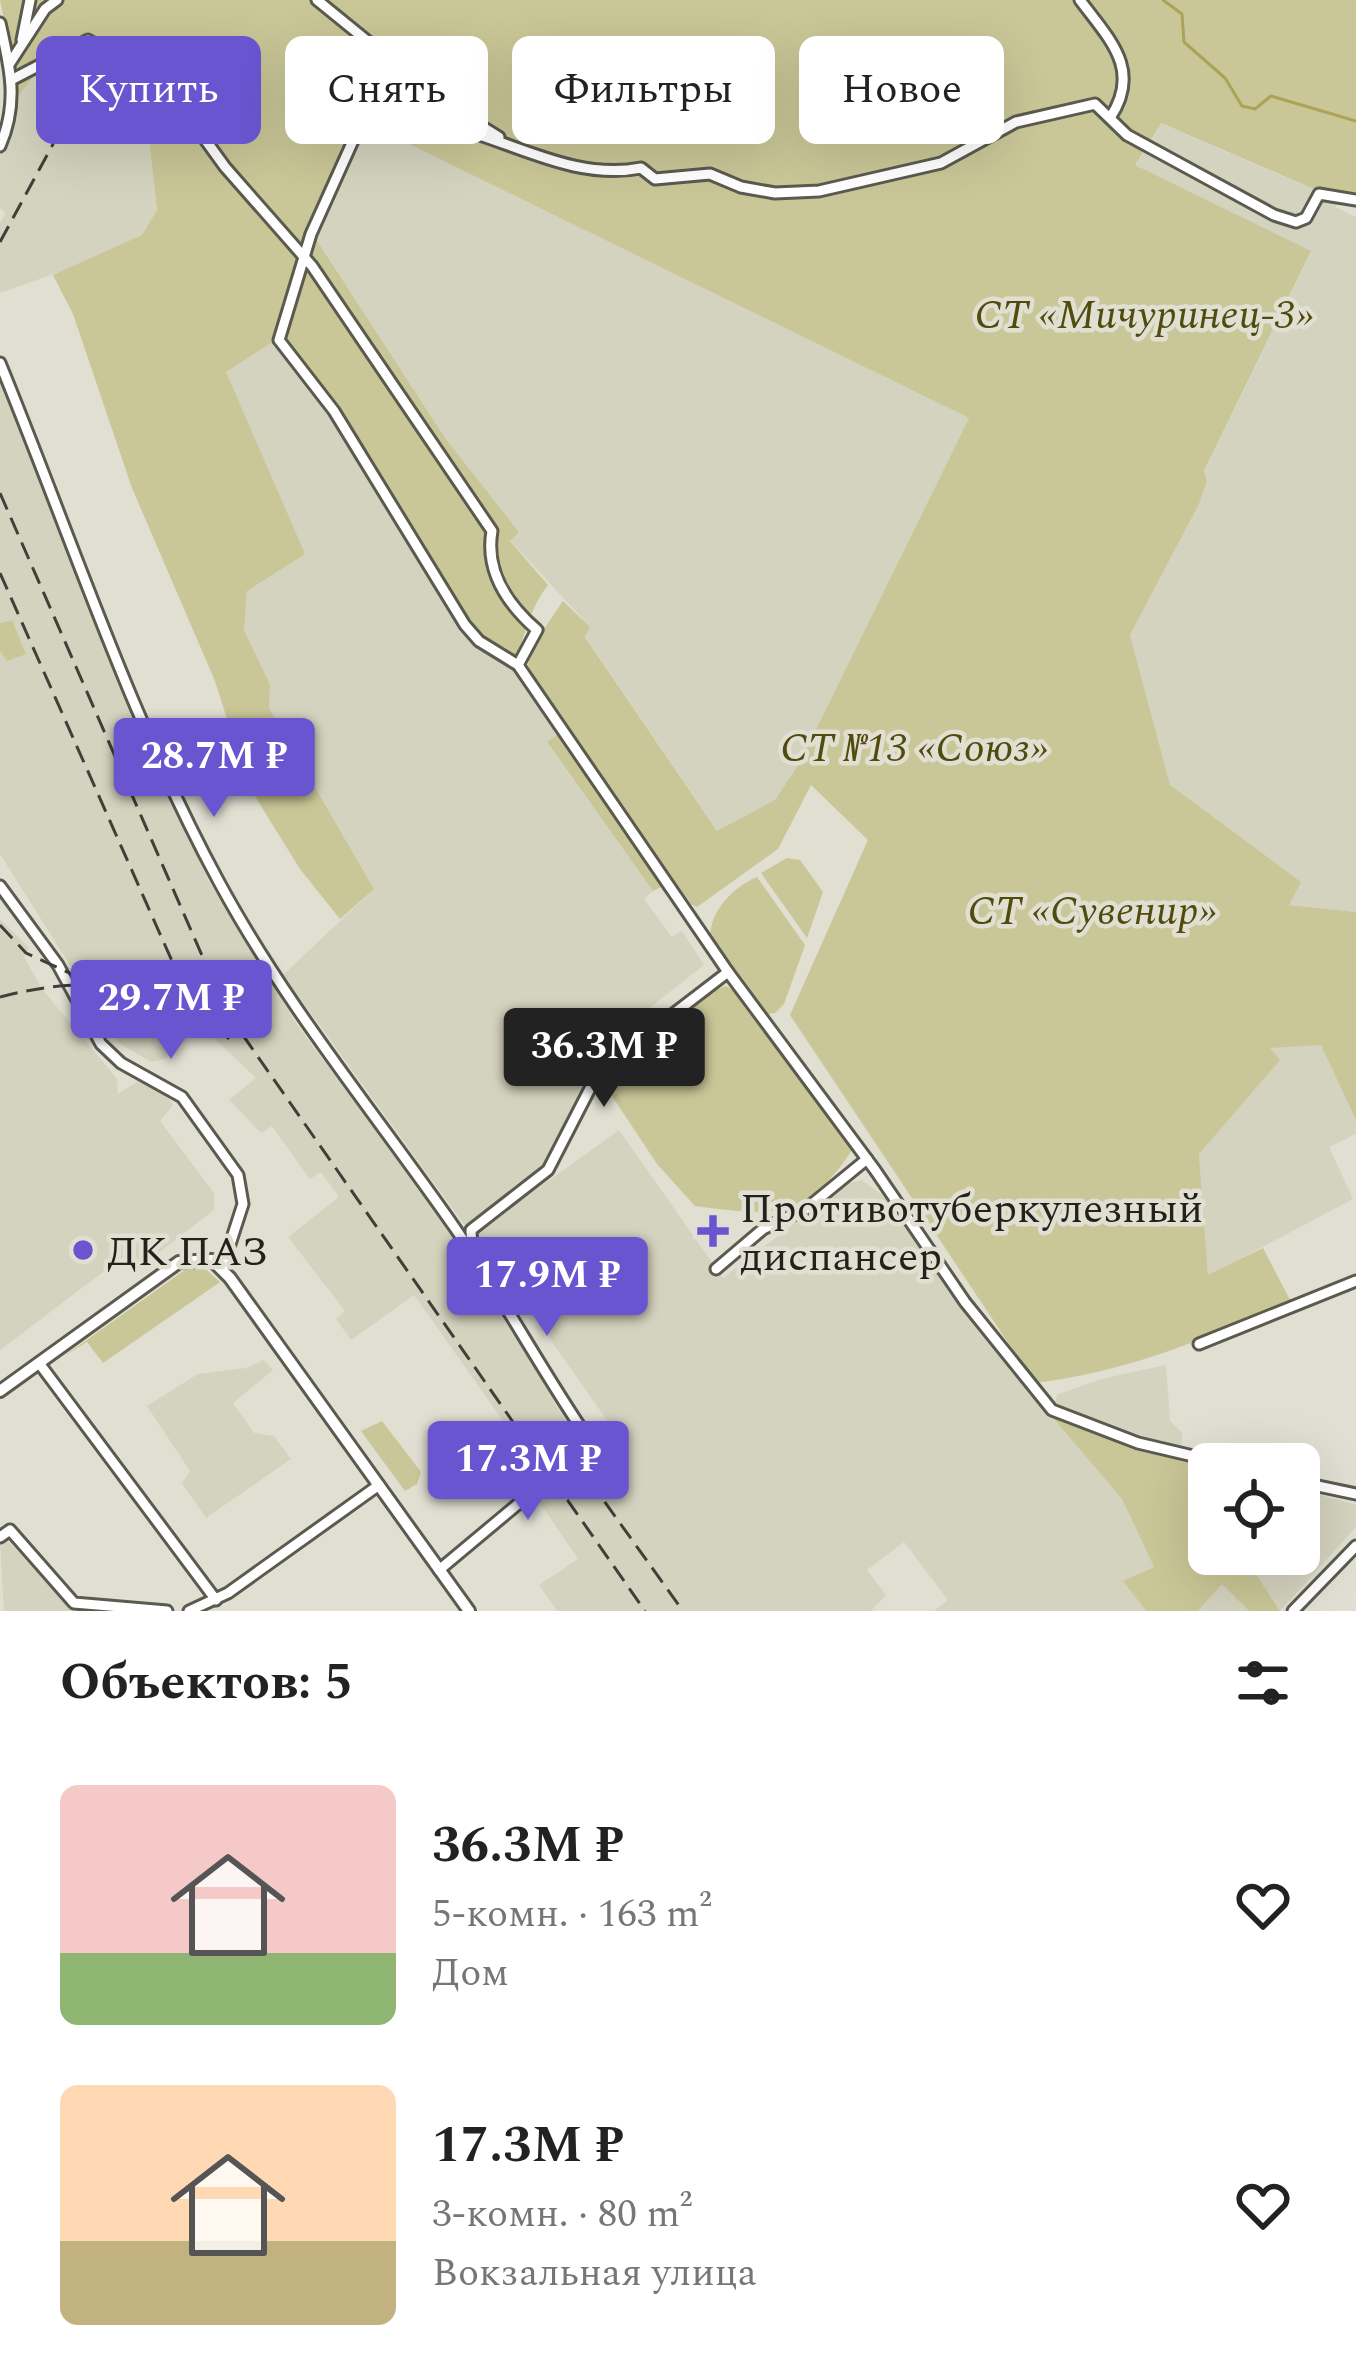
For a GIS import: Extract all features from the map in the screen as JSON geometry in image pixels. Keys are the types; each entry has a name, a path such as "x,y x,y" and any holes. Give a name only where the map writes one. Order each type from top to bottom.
{"street":[{"path":"22,45 30,0"},
{"path":"10,63 45,9 57,0"},
{"path":"317,0 441,100 505,140"},
{"path":"1080,0 1126,64 1123,99 1110,118"},
{"path":"0,23 13,79 10,123 0,146"},
{"path":"13,79 88,40 165,84 225,167 305,259 375,353 404,406 492,531 487,560 515,612 537,630 518,665"},
{"path":"1188,1455 1138,1443 1052,1410 965,1303 867,1159 728,972 518,665 479,641 465,625 423,563 420,544 382,484 279,340 311,234 361,123 415,117 505,140 594,172 641,168 656,179 710,174 741,188 775,193 819,191 941,163 1016,122 1095,104 1127,136 1274,214 1297,222 1306,218 1319,194 1356,200"},
{"path":"0,363 104,625 216,876 272,975 473,1254 535,1361 591,1443 439,1570"},
{"path":"0,886 58,965 101,1044 121,1063 182,1097 238,1175 243,1204 222,1269"},
{"path":"473,1254 471,1230 548,1170 599,1071 728,972"},
{"path":"716,1269 764,1229 806,1209 867,1159"},
{"path":"0,1391 179,1262 206,1259 222,1269 469,1611"},
{"path":"1199,1344 1356,1281"},
{"path":"39,1363 216,1600"},
{"path":"189,1611 216,1600 379,1485"},
{"path":"1320,1487 1356,1495"},
{"path":"0,1538 10,1530 74,1603 167,1611"},
{"path":"1293,1611 1356,1546"}],"shaded area":[{"path":"35,75 36,144 150,144 157,210 142,235 85,263 0,293 0,223 6,213 0,208 0,156 19,95"},
{"path":"1160,123 1315,190 1345,191 1335,207 1356,217 1356,912 1288,905 1300,882 1170,786 1130,635 1199,504 1207,481 1204,472 1311,252 1135,165"},
{"path":"356,144 409,144 969,418 799,764 776,800 718,832 585,636 590,627 510,540 519,532 445,438 314,236"},
{"path":"276,340 331,411 490,656 511,668 557,735 547,743 653,891 644,899 672,937 682,931 704,965 592,1053 576,1100 544,1165 466,1227 283,975 374,889 269,708 270,683 244,630 247,591 263,578 226,372"},
{"path":"0,383 117,673 208,880 298,1026 461,1246 571,1430 562,1454 570,1468 611,1437 613,1429 476,1233 619,1130 723,1278 846,1184 862,1180 886,1198 956,1296 1122,1499 1154,1567 1123,1581 1146,1611 934,1611 948,1600 904,1542 867,1570 886,1595 871,1611 557,1611 539,1585 578,1559 534,1494 545,1480 414,1295 351,1340 336,1319 345,1311 288,1237 339,1197 321,1172 310,1179 272,1126 261,1133 229,1100 256,1078 200,1025 167,1058 151,1062 119,1043 0,854 0,651 7,661 12,620 0,623"},
{"path":"0,919 29,948 24,957 42,989 117,1079 118,1094 143,1078 160,1087 173,1105 160,1121 214,1193 214,1210 131,1274 120,1261 111,1266 0,1350"},
{"path":"1321,1044 1356,1120 1356,1134 1329,1147 1353,1199 1208,1276 1199,1154 1279,1060 1268,1048"},
{"path":"264,1360 273,1370 233,1403 254,1433 274,1436 291,1459 206,1518 182,1483 190,1471 147,1406 198,1374 246,1368"},
{"path":"1166,1365 1170,1421 1182,1433 1181,1448 1080,1419 1055,1403 1057,1395 1101,1379"},
{"path":"1320,1495 1356,1505 1356,1527 1320,1567"},
{"path":"5,1538 69,1607 129,1611 4,1611 0,1541"},
{"path":"1257,1575 1313,1575 1280,1611"},
{"path":"1222,1583 1249,1611 1198,1611"}],"green space":[{"path":"0,0 1356,0 1356,197 1329,188 1316,190 1161,123 1135,165 1311,251 1204,471 1207,481 1199,504 1130,635 1170,785 1301,882 1289,905 1356,912 1356,1120 1321,1045 1270,1048 1280,1060 1199,1154 1208,1275 1263,1248 1290,1300 1165,1352 1103,1371 1035,1383 790,1015 868,840 811,785 778,849 697,907 691,904 542,694 528,665 533,645 563,601 590,627 585,637 717,831 775,800 799,764 969,418 409,144 488,144 488,36 285,36 285,144 356,144 314,236 445,438 519,532 510,541 548,585 535,605 511,668 480,645 452,615 430,580 417,544 331,411 276,340 226,372 305,554 247,591 244,630 270,684 269,708 374,889 340,919 300,869 248,785 215,681 132,488 73,314 53,275 142,235 157,210 150,144 261,144 261,36 36,36 36,74 19,95"},
{"path":"12,620 26,654 7,661 0,651 0,623"},
{"path":"557,735 663,886 653,891 547,742"},
{"path":"787,858 800,860 823,892 807,938 761,873"},
{"path":"757,877 805,945 784,1004 767,1014 710,937 724,901"},
{"path":"726,986 736,992 852,1150 819,1190 785,1208 746,1211 695,1206 657,1164 604,1084 713,991"},
{"path":"201,1265 220,1282 103,1363 87,1342 63,1357 189,1267"},
{"path":"1049,1413 1134,1450 1188,1462 1188,1575 1257,1575 1280,1611 1249,1611 1222,1584 1198,1611 1146,1611 1123,1581 1154,1567 1122,1499"},
{"path":"382,1421 421,1472 417,1484 405,1491 361,1431"}],"waterway":[{"path":"1163,0 1182,14 1184,42 1225,78 1242,106 1255,109 1271,96 1356,121"}],"railway":[{"path":"0,242 53,144"},
{"path":"0,493 211,976 242,1034 645,1611"},
{"path":"0,573 172,961 199,1006 229,1039"},
{"path":"0,925 26,953 80,978"},
{"path":"0,997 54,987 106,986 157,997 205,1022"},
{"path":"589,1480 683,1611"}],"place":[{"name":"Противотуберкулезный диспансер","path":"713,1231"},
{"name":"ДК ПАЗ","path":"83,1250"}],"park label":[{"name":"СТ «Мичуринец-3»","path":"1144,313"},
{"name":"СТ №13 «Союз»","path":"914,746"},
{"name":"СТ «Сувенир»","path":"1092,909"}]}
